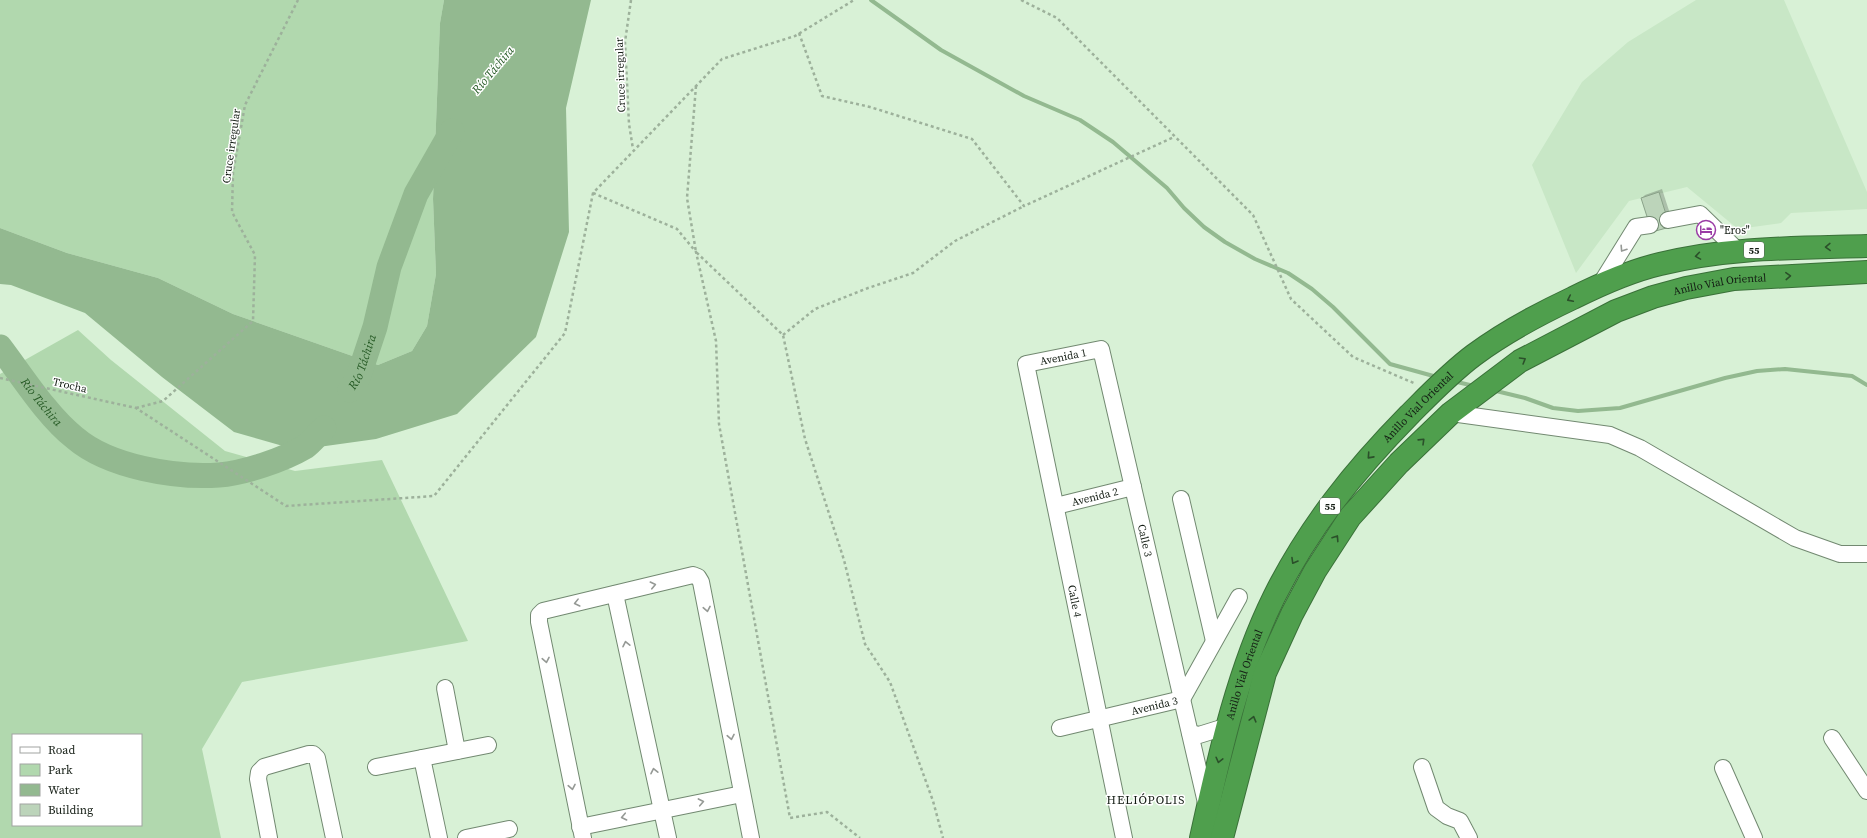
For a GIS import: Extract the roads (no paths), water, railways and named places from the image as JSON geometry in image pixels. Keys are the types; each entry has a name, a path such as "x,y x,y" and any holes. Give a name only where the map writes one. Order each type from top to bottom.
{"highway":[{"name":"Anillo Vial Oriental","path":"1201,838 1228,726 1247,659 1274,597 1308,536 1340,491 1370,454 1432,391 1473,356 1506,333 1546,311 1602,284 1644,269 1694,256 1737,250 1867,246"},
{"name":"Anillo Vial Oriental","path":"1222,838 1265,673 1292,614 1315,571 1350,517 1399,463 1450,413 1520,361 1616,311 1653,297 1686,288 1734,279 1867,272"}],"street":[{"path":"1668,220 1700,214 1737,250"},
{"path":"1602,284 1636,227 1650,224"},
{"name":"Avenida 1","path":"1026,364 1101,349"},
{"name":"Calle 3","path":"1101,349 1207,809"},
{"name":"Calle 4","path":"1026,364 1124,838"},
{"path":"1450,413 1610,435 1640,448 1795,538 1840,554 1867,554"},
{"name":"Avenida 2","path":"1056,506 1133,487"},
{"path":"1181,499 1214,641"},
{"path":"742,794 662,809 581,832 539,622 539,615 543,612 694,575 698,577 702,582 751,838"},
{"path":"615,594 668,838"},
{"name":"Avenida 3","path":"1060,728 1098,718 1182,700 1239,597"},
{"path":"445,688 457,751"},
{"path":"1190,733 1199,735 1228,726"},
{"path":"1832,738 1867,791"},
{"path":"376,767 488,746"},
{"path":"269,838 258,779 259,772 264,767 313,754 317,758 334,838"},
{"path":"422,758 439,838"},
{"path":"1422,767 1436,808 1447,816 1460,821 1469,838"},
{"path":"1723,768 1754,838"},
{"path":"466,838 509,829"}],"water":[{"path":"444,0 591,0 566,108 569,232 536,337 457,414 376,439 297,450 234,432 162,377 85,313 11,285 0,284 0,228 67,253 158,278 233,314 378,365 412,351 427,326 436,274 433,199 440,23"}],"waterway":[{"path":"871,0 941,50 1024,96 1080,120 1113,142 1167,188 1184,208 1204,227 1225,242 1255,259 1288,273 1312,289 1333,307 1390,364 1437,377"},
{"name":"Río Táchira","path":"350,390 358,378 375,327 389,267 416,194 452,131"},
{"name":"Río Táchira","path":"0,347 45,407 75,438 89,448 106,456 143,468 183,475 219,475 240,472 286,457 296,452 308,445 324,428"},
{"path":"1492,390 1525,398 1553,408 1578,411 1620,408 1725,378 1757,371 1785,369 1852,376 1867,385"},
{"path":"1453,381 1474,386"}],"place":[{"name":"\"Eros\"","path":"1706,230"}],"district":[{"name":"HELIÓPOLIS","path":"1146,800"}]}
